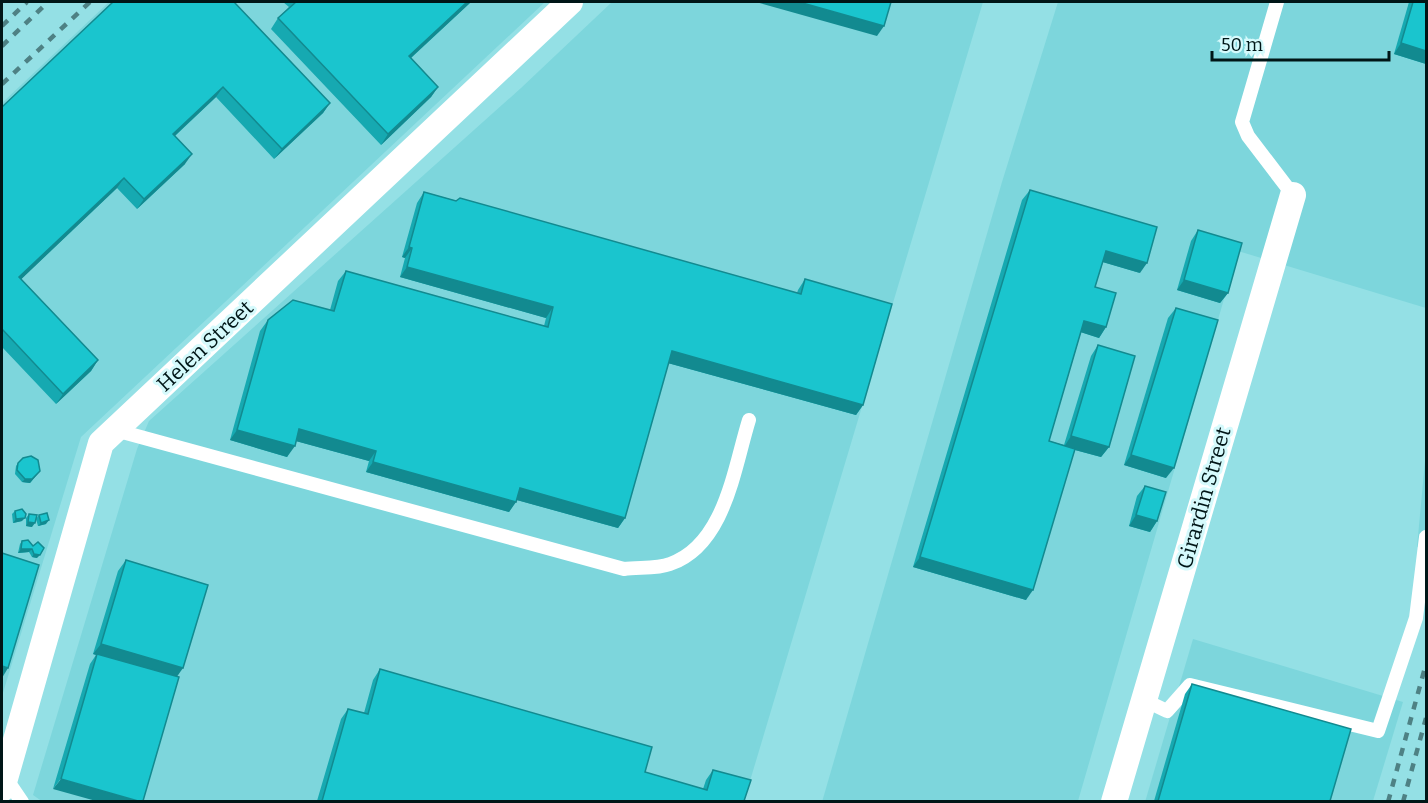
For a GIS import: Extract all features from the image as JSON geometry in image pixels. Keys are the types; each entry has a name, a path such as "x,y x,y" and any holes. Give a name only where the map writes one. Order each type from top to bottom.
{"street":[{"name":"Helen Street","path":"2,786 101,443 570,2"},
{"name":"Girardin Street","path":"1114,801 1293,195"}],"lane":[{"path":"1277,2 1242,122 1248,136 1293,195"},
{"path":"115,430 624,568 669,565 700,548 723,506 749,420"},
{"path":"1144,700 1167,711 1190,685 1378,731 1416,618 1426,537"},
{"path":"2,786 22,801"}],"shaded area":[{"path":"109,2 545,2 81,437 2,696 2,103"},
{"path":"612,2 983,2 744,801 43,802 33,795 137,449 149,421 521,88"},
{"path":"1058,2 1426,2 1426,308 1238,251 1078,801 822,802 1002,182"},
{"path":"1426,450 1426,549 1417,547"},
{"path":"1193,639 1403,702 1373,801 1145,802"}],"building":[{"path":"113,2 234,2 330,103 282,149 223,87 173,134 192,154 144,199 124,178 19,277 98,360 63,394 2,329 2,107"},
{"path":"296,2 467,2 409,56 438,87 388,134 278,18"},
{"path":"799,2 891,2 884,26"},
{"path":"1413,2 1426,2 1426,51 1401,43"},
{"path":"1030,190 1157,227 1147,263 1106,251 1095,287 1116,293 1106,327 1084,321 1049,441 1075,449 1033,590 920,557"},
{"path":"424,192 456,201 460,198 801,294 805,279 892,304 863,405 672,351 625,518 520,488 516,502 373,462 376,451 299,429 295,446 237,430 268,320 293,300 334,311 346,271 548,327 553,307 407,267 412,248 409,247"},
{"path":"1198,230 1242,243 1228,293 1184,280"},
{"path":"1176,308 1218,320 1174,468 1131,455"},
{"path":"1098,345 1135,356 1109,447 1071,436"},
{"path":"31,456 38,460 40,471 32,479 25,479 17,470 18,463 23,458"},
{"path":"1145,486 1166,492 1157,521 1136,515"},
{"path":"22,509 26,514 25,518 16,519 15,511"},
{"path":"47,513 49,520 41,523 39,515"},
{"path":"29,514 37,515 35,523 28,522"},
{"path":"28,540 33,546 38,542 44,548 40,555 34,554 32,549 21,549 22,541"},
{"path":"2,553 39,565 8,668 2,666"},
{"path":"126,560 208,585 183,668 101,644"},
{"path":"97,654 179,677 143,801 61,779"},
{"path":"380,669 652,747 645,772 707,790 713,770 751,780 744,801 322,801 348,709 368,714"},
{"path":"1192,684 1351,729 1330,801 1158,801"}],"railway":[{"path":"2,26 27,2"},
{"path":"2,46 48,2"},
{"path":"2,84 90,2"},
{"path":"1388,802 1426,664"},
{"path":"1403,802 1426,718"}]}
